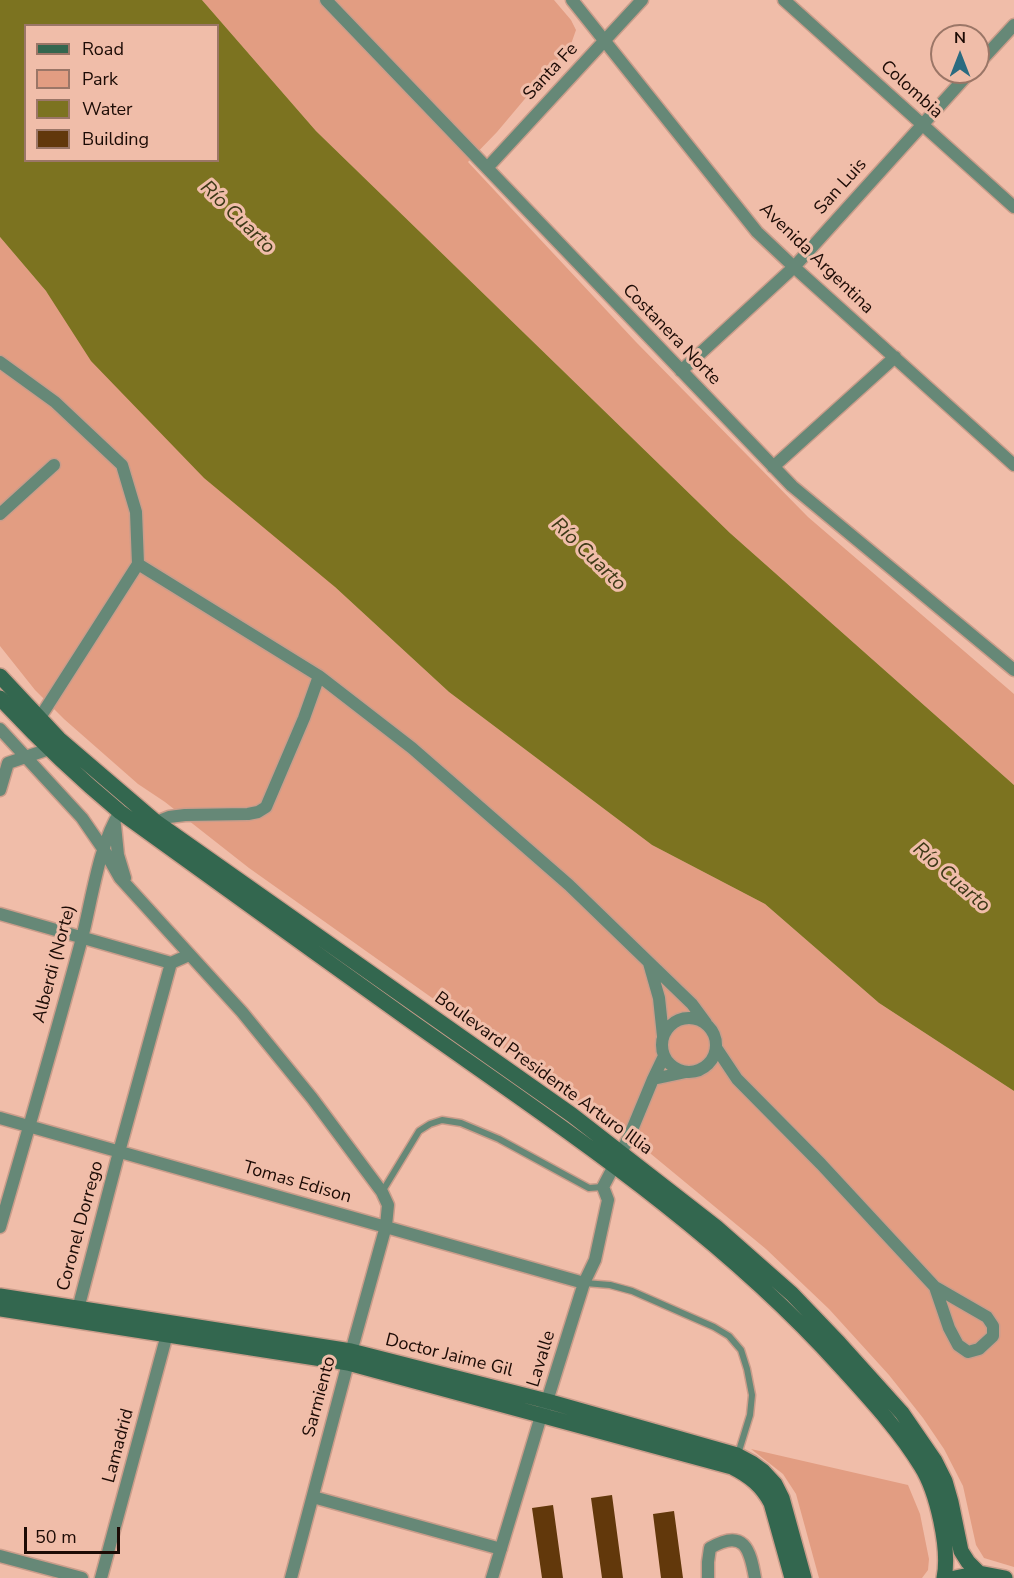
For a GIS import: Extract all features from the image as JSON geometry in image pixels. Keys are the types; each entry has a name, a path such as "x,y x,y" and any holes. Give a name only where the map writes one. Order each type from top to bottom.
{"main road":[{"name":"Boulevard Presidente Arturo Illia","path":"0,676 39,719 79,778 118,816 149,825"},
{"name":"Boulevard Presidente Arturo Illia","path":"0,698 149,825 411,1021 563,1127 618,1159 716,1227 792,1294 902,1413 935,1461 945,1481 962,1551 968,1562 979,1573"},
{"name":"Boulevard Presidente Arturo Illia","path":"618,1159 782,1305 890,1423 922,1468 931,1487 937,1506 946,1557 944,1578"},
{"name":"Doctor Jaime Gil","path":"0,1296 78,1309 169,1329"},
{"name":"Doctor Jaime Gil","path":"0,1310 169,1329 350,1357 544,1408 737,1455 764,1471 775,1484 782,1498 793,1578"},
{"name":"Doctor Jaime Gil","path":"544,1408 732,1467 744,1473 765,1492 771,1503 793,1578"},
{"path":"956,1578 979,1573 1005,1578"}],"street":[{"name":"Costanera Norte","path":"326,0 792,486 1014,670"},
{"name":"Avenida Argentina","path":"572,0 757,232 1012,459"},
{"name":"Santa Fe","path":"487,168 642,0"},
{"name":"Colombia","path":"784,0 1014,207"},
{"path":"990,51 1014,25"},
{"name":"San Luis","path":"681,371 794,267 959,84"},
{"path":"773,467 895,357"},
{"path":"0,362 55,402 122,465 136,512 138,564 39,719"},
{"path":"0,514 54,465"},
{"path":"138,564 319,676 412,748 569,885 693,1004 715,1035 717,1049 737,1078 821,1164 934,1287 987,1317 993,1326 993,1336 979,1349 968,1352 958,1345 949,1328 934,1287"},
{"path":"149,825 169,817 185,814 248,814 266,807 319,676"},
{"path":"0,729 81,818 128,888 242,1012 312,1098 382,1192"},
{"path":"0,790 8,763 54,744"},
{"path":"118,816 118,855 128,888"},
{"name":"Alberdi (Norte)","path":"0,1227 82,937 104,850 118,816"},
{"path":"0,914 171,963 189,955"},
{"path":"649,962 659,998 664,1056 669,1064 686,1072"},
{"name":"Coronel Dorrego","path":"78,1309 171,963"},
{"path":"663,1036 667,1028 681,1018 690,1017 706,1023"},
{"path":"652,1079 704,1069 711,1062 717,1049"},
{"path":"603,1187 664,1056"},
{"path":"711,1062 737,1078"},
{"name":"Tomas Edison","path":"0,1118 584,1283"},
{"name":"Lavalle","path":"492,1578 584,1283 595,1260 608,1200 603,1187"},
{"name":"Sarmiento","path":"291,1578 386,1226 388,1205 382,1192"},
{"name":"Lamadrid","path":"101,1578 169,1329"},
{"path":"313,1497 501,1549"},
{"path":"708,1578 710,1548 722,1541 739,1541 747,1546 755,1578"},
{"path":"0,1556 82,1578"}],"lane":[{"path":"382,1192 418,1131 442,1120 461,1123 499,1139 589,1188 603,1187"},
{"path":"584,1283 610,1285 633,1291 729,1336 741,1350 752,1395 750,1415 737,1455"}],"green space":[{"path":"202,0 554,0 571,20 576,30 571,44 497,132 468,162 636,342 808,517 1014,694 1014,785 730,533 316,131"},
{"path":"0,237 46,291 335,587 449,692 652,845 765,904 879,1003 1014,1091 1014,1567 984,1558 976,1545 963,1486 944,1449 923,1418 889,1375 829,1309 766,1249 645,1149 249,868 165,802 138,784 64,719 35,690 0,646"},
{"path":"751,1449 908,1485 920,1514 929,1559 928,1570 922,1578 819,1578 796,1494 783,1474"}],"water":[{"name":"Río Cuarto","path":"0,0 202,0 316,131 730,533 1014,785 1014,1091 879,1003 765,904 652,845 449,692 335,587 204,478 91,361 46,291 0,237"}],"building":[{"path":"612,1495 623,1578 602,1578 591,1498"},
{"path":"553,1505 563,1578 542,1578 532,1508"},
{"path":"674,1511 683,1578 661,1578 653,1514"}]}
